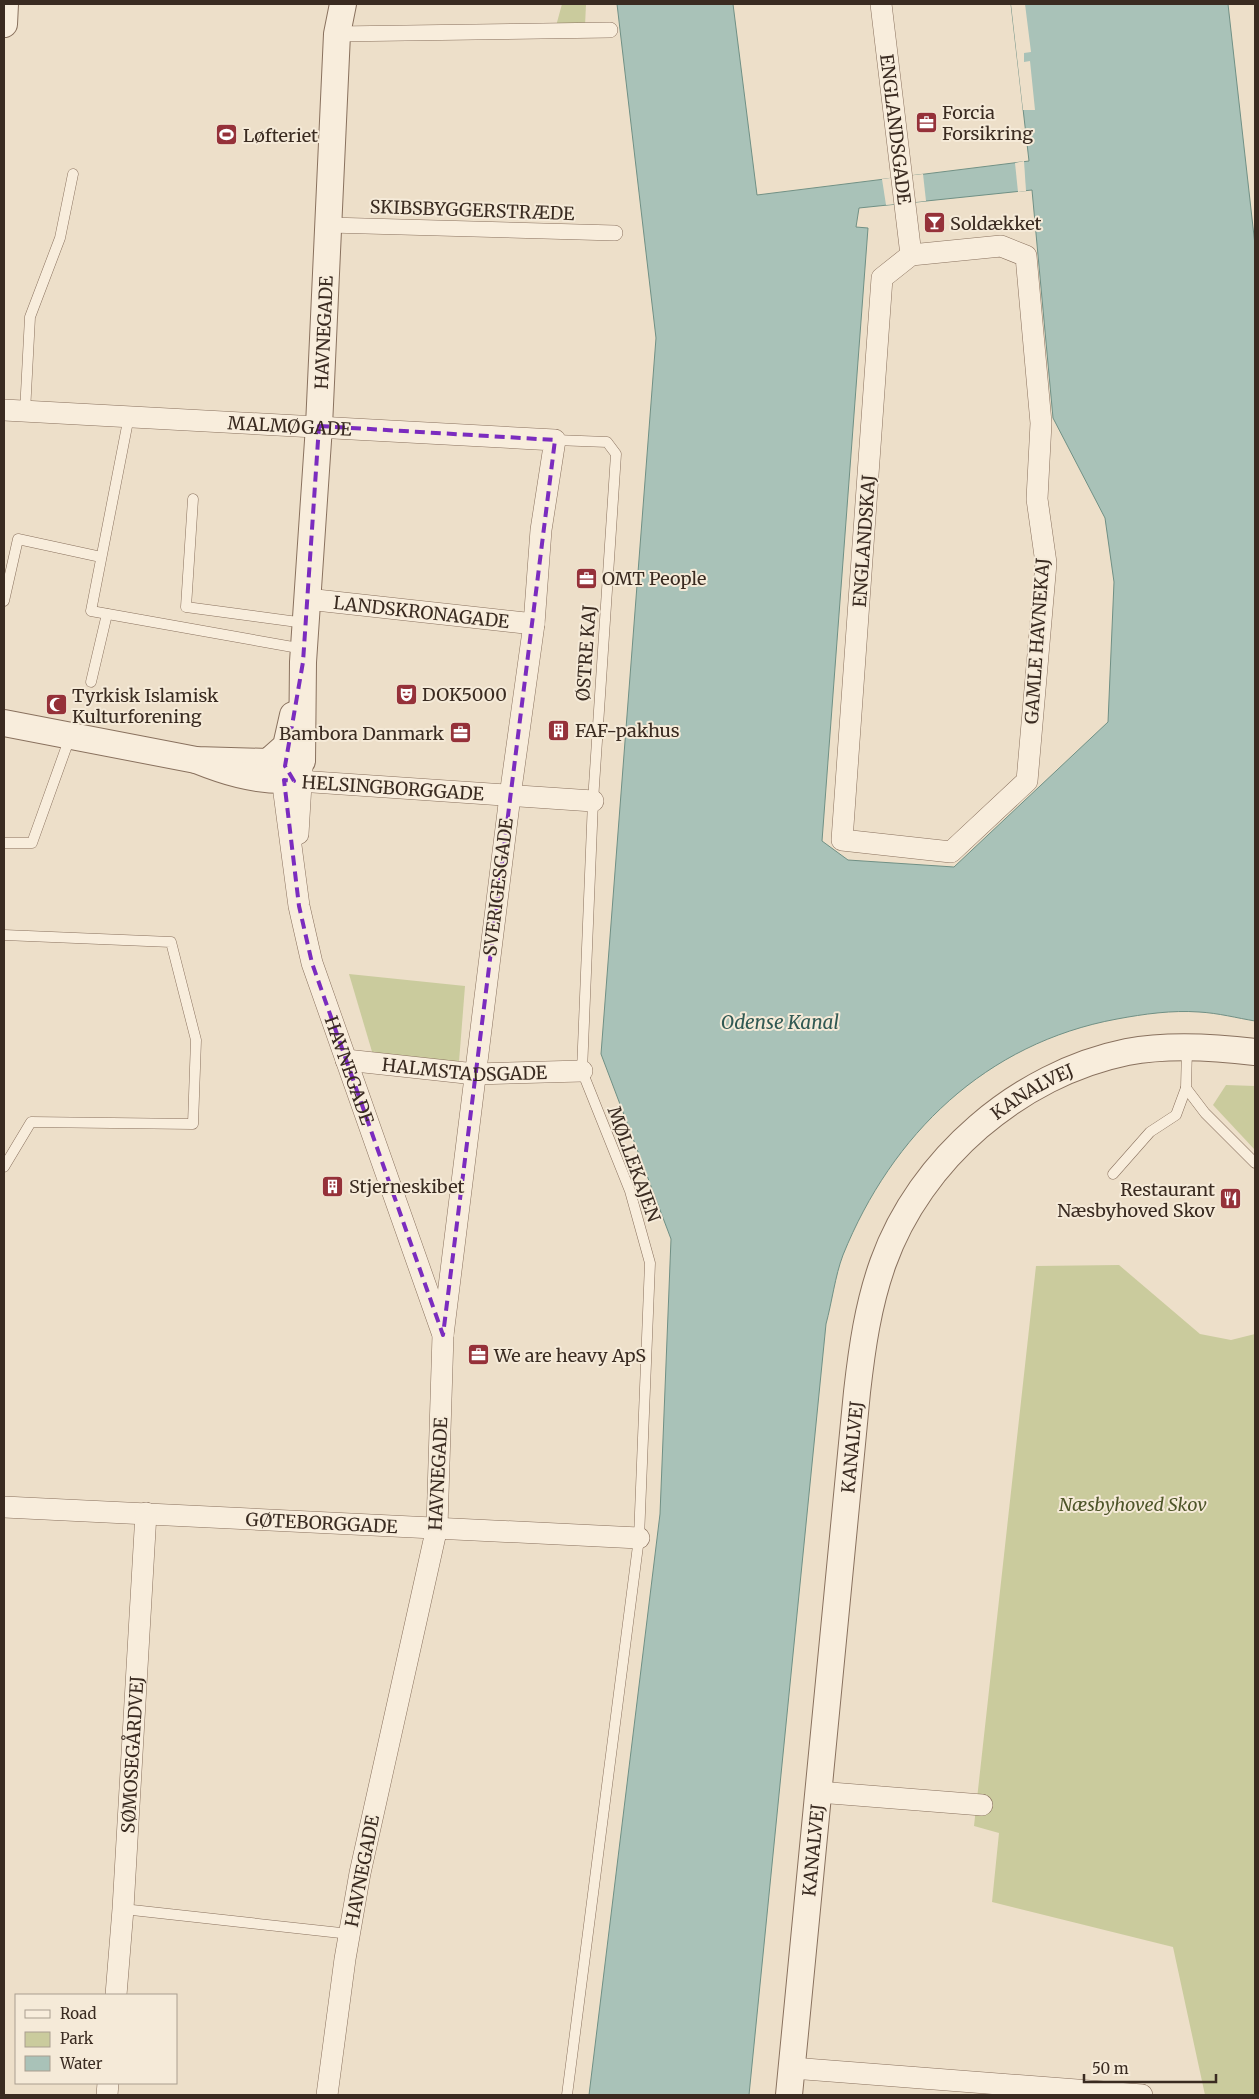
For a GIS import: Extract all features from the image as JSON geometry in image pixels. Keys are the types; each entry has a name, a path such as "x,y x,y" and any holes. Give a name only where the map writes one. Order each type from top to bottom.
{"street":[{"path":"4,24 5,4"},
{"name":"HAVNEGADE","path":"327,2095 360,1873 437,1527 444,1335 312,963 299,906 284,793 291,771 303,655 319,426 338,34 343,4"},
{"name":"ENGLANDSGADE","path":"881,4 911,254"},
{"path":"338,34 610,30"},
{"name":"SKIBSBYGGERSTRÆDE","path":"329,225 615,233"},
{"name":"GAMLE HAVNEKAJ","path":"842,840 951,852 1027,781 1046,563 1037,499 1041,423 1026,256 1001,246 911,254"},
{"name":"ENGLANDSKAJ","path":"842,840 882,278 911,254"},
{"name":"MALMØGADE","path":"4,410 555,440"},
{"name":"SVERIGESGADE","path":"444,1335 510,796 534,624 541,530 555,440"},
{"name":"LANDSKRONAGADE","path":"306,611 534,624"},
{"name":"HELSINGBORGGADE","path":"4,723 196,760 234,775 264,780 291,771 510,796 593,801"},
{"name":"KANALVEJ","path":"789,2095 848,1474 863,1340 884,1262 901,1224 922,1191 951,1153 982,1123 1014,1099 1047,1081 1085,1064 1127,1052 1187,1047 1223,1048 1255,1052"},
{"name":"HALMSTADSGADE","path":"346,1060 475,1074 582,1071"},
{"name":"GØTEBORGGADE","path":"4,1507 639,1538"},
{"name":"SØMOSEGÅRDVEJ","path":"116,1994 123,1909 146,1513"},
{"path":"818,1792 982,1805"},
{"path":"792,2068 1039,2091 1142,2095"}],"lane":[{"path":"25,412 30,317 60,238 73,174"},
{"path":"130,416 91,612 303,655"},
{"name":"ØSTRE KAJ","path":"555,440 607,442 616,454 593,801 582,1071"},
{"path":"193,499 186,607 306,611"},
{"path":"4,600 18,539 101,557"},
{"path":"91,682 107,614"},
{"path":"4,843 32,844 70,736"},
{"path":"4,935 171,942 196,1040 193,1124 31,1122 4,1167"},
{"path":"1113,1174 1150,1132 1176,1115 1186,1088 1187,1047"},
{"name":"MØLLEKAJEN","path":"566,2095 639,1538 650,1263 630,1191 582,1071"},
{"path":"1186,1088 1205,1113 1255,1163"},
{"path":"123,1909 350,1934"}],"highlighted area":[{"path":"319,426 555,440 443,1335 312,963 299,906 284,780 294,781 285,766 303,662"}],"green space":[{"path":"562,4 586,4 585,26 556,26"},
{"path":"349,974 465,986 459,1062 373,1055"},
{"path":"1226,1085 1255,1086 1255,1150 1213,1105"},
{"name":"Næsbyhoved Skov","path":"1119,1265 1200,1334 1231,1340 1255,1334 1255,2095 1205,2095 1173,1947 992,1902 999,1833 974,1826 1036,1266"}],"water":[{"name":"Odense Kanal","path":"617,4 733,4 757,195 1029,161 1011,4 1228,4 1255,245 1255,1021 1199,1012 1148,1014 1117,1019 1070,1031 1026,1049 986,1072 949,1101 917,1133 888,1170 863,1211 840,1263 826,1324 749,2095 589,2095 660,1514 671,1239 601,1054 656,338","holes":["1032,190 1053,418 1105,518 1114,582 1108,722 954,867 848,860 822,841 868,228 856,227 859,208"]}],"pier":[{"path":"1011,4 1025,4 1031,52 1024,53 1024,62 1030,61 1035,110 1023,110"},
{"path":"1024,161 1026,191 1018,192 1015,163"},
{"path":"923,174 926,201 886,205 882,179"}],"place":[{"name":"Forcia Forsikring","path":"926,122"},
{"name":"Løfteriet","path":"227,135"},
{"name":"Soldækket","path":"934,223"},
{"name":"OMT People","path":"586,578"},
{"name":"DOK5000","path":"406,694"},
{"name":"Tyrkisk Islamisk Kulturforening","path":"56,705"},
{"name":"FAF-pakhus","path":"559,730"},
{"name":"Bambora Danmark","path":"460,733"},
{"name":"Stjerneskibet","path":"333,1186"},
{"name":"Restaurant Næsbyhoved Skov","path":"1231,1199"},
{"name":"We are heavy ApS","path":"478,1355"}]}
